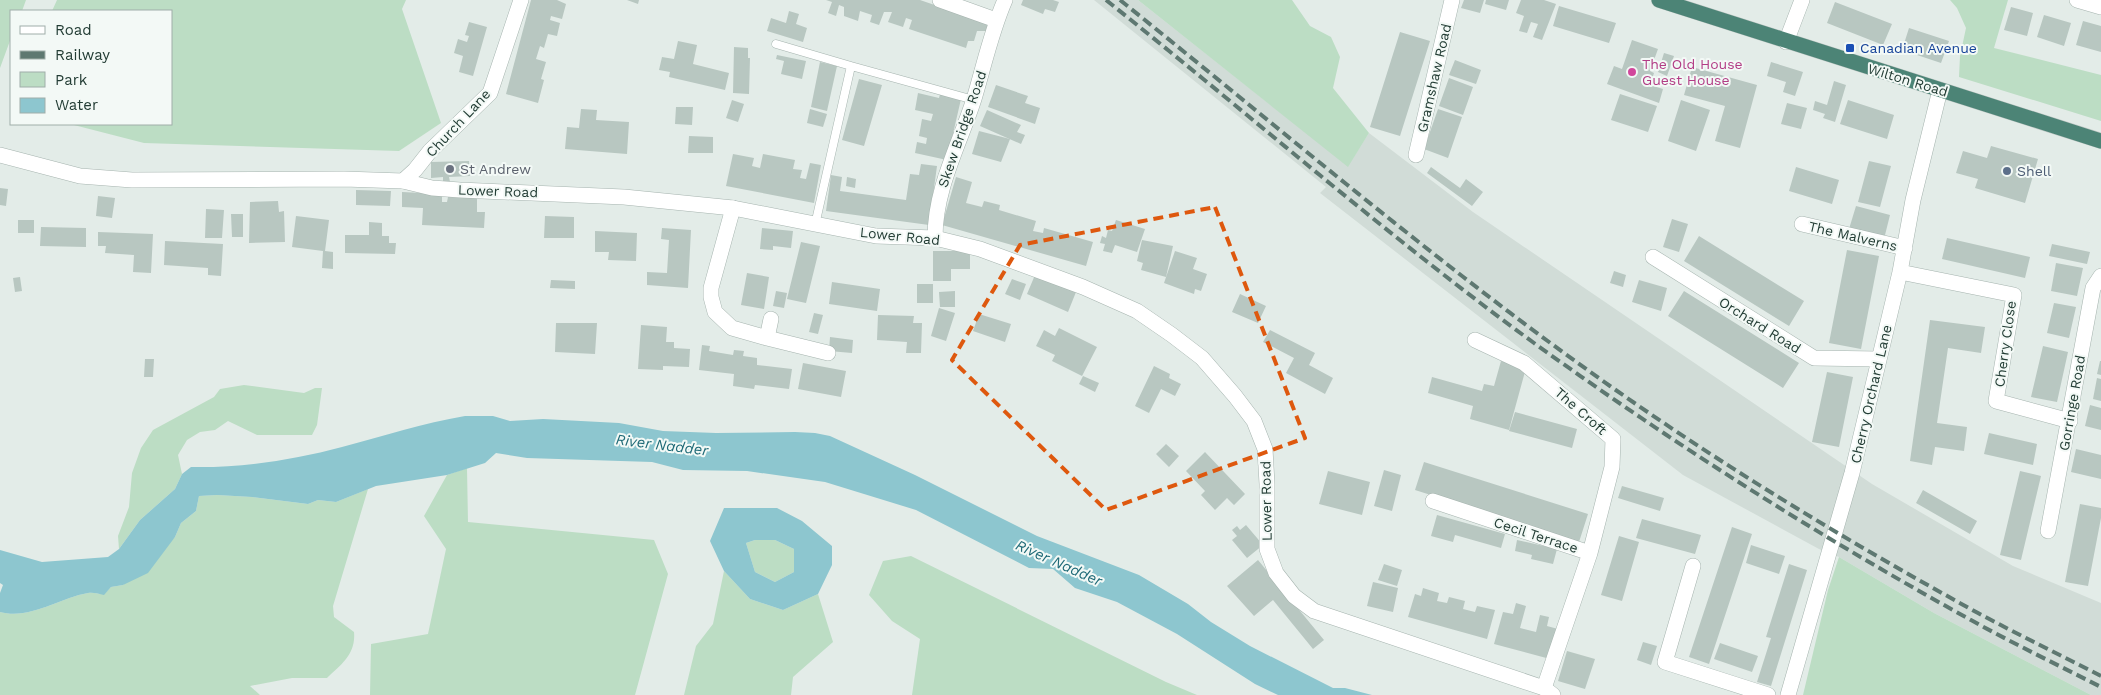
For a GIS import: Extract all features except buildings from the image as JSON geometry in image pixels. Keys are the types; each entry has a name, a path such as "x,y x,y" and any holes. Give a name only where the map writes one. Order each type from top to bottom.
{"highway":[{"name":"Wilton Road","path":"1659,0 2101,141"}],"street":[{"name":"Church Lane","path":"403,181 415,170 430,151 490,93 520,0"},
{"path":"940,0 996,20"},
{"name":"Skew Bridge Road","path":"935,238 935,216 941,190 974,100 996,20 1005,0"},
{"name":"Gramshaw Road","path":"1416,155 1452,0"},
{"path":"1786,42 1802,0"},
{"path":"2077,0 2101,7"},
{"name":"Cherry Orchard Lane","path":"1788,695 1852,473 1900,272 1914,200 1940,90"},
{"name":"Lower Road","path":"0,155 80,176 132,180 344,179 403,181 432,188 624,197 733,208 876,236 935,238 980,249 1083,287 1137,311 1202,358 1236,396 1254,421 1265,449 1267,549 1276,573 1294,596 1314,611 1549,691"},
{"path":"733,208 711,297 716,312 732,328 828,353"},
{"name":"The Malverns","path":"1802,224 1905,248"},
{"name":"Orchard Road","path":"1653,257 1814,358 1878,359"},
{"name":"Cherry Close","path":"1900,272 2014,295 1996,401 2070,421"},
{"name":"Gorringe Road","path":"2048,531 2070,421 2093,288 2101,276"},
{"path":"767,338 771,319"},
{"name":"The Croft","path":"1475,340 1524,363 1613,439 1612,467 1590,553"},
{"name":"Cecil Terrace","path":"1433,501 1590,553 1549,691"},
{"path":"1693,566 1665,662 1768,695"}],"lane":[{"path":"776,44 974,100"},
{"path":"815,225 851,66"}],"highlighted area":[{"path":"1215,207 1305,438 1106,510 952,360 1020,245"}],"shaded area":[{"path":"1094,0 1138,0 1348,166 1369,133 1473,212 1872,484 2013,566 2101,603 2101,695 2091,695 1934,613 1839,557 1819,549 1683,475 1320,193 1326,187"}],"green space":[{"path":"0,0 26,0 22,10 10,10 10,41 0,68"},
{"path":"57,0 406,0 402,9 441,123 399,151 144,143 74,125 172,125 172,10 52,10"},
{"path":"1138,0 1292,0 1310,26 1331,37 1340,57 1333,88 1369,133 1348,167"},
{"path":"1950,0 2008,0 1994,48 2101,75 2101,121 1959,77 1960,56 1966,28 1957,8"},
{"path":"244,385 304,393 315,388 322,388 317,425 312,435 257,435 228,421 215,430 200,432 187,440 178,455 182,474 175,489 140,520 119,549 118,536 129,507 132,473 141,448 153,430 214,397 220,389"},
{"path":"467,468 468,522 654,540 668,574 635,695 370,695 371,644 428,634 446,549 424,516 447,475"},
{"path":"368,489 333,606 334,617 354,632 353,646 347,658 327,678 292,678 250,686 260,695 0,695 0,612 11,614 33,611 77,596 90,593 104,594 111,587 123,585 175,537 181,523 196,511 199,496 252,497 308,504 318,500 336,502"},
{"path":"755,540 775,540 794,549 794,572 775,582 755,572 746,543"},
{"path":"911,556 1166,682 1197,695 912,695 920,639 892,621 869,595 883,561"},
{"path":"1839,557 1934,613 2091,695 1803,695 1828,590"},
{"path":"724,571 750,599 783,610 818,594 833,642 793,677 791,695 684,695 696,646 713,624"}],"water":[{"name":"River Nadder","path":"465,416 493,416 510,421 543,419 619,423 663,431 716,433 795,432 830,436 915,475 1037,536 1139,575 1188,604 1211,622 1250,646 1333,688 1345,688 1372,695 1278,695 1255,684 1177,634 1117,602 1075,588 1053,569 1029,568 916,510 825,482 747,471 683,470 652,462 527,458 496,453 485,463 447,475 376,486 336,502 318,500 308,504 252,497 199,496 196,511 181,523 175,537 148,573 123,585 111,587 104,595 88,593 33,611 11,614 0,612 0,593 3,585 0,583 0,550 42,562 108,557 119,549 140,520 175,489 182,474 191,467 248,465 324,452 419,426"},
{"path":"724,508 777,508 802,521 832,546 832,565 818,594 783,610 750,599 724,571 710,541","holes":["755,540 775,540 794,549 794,572 775,582 755,572 746,543"]}],"railway":[{"path":"1106,0 1425,260 1534,343 1640,417 1803,523 1859,556 1987,629 2101,687"},
{"path":"1120,0 1362,197 1484,293 1610,386 1745,476 1884,560 1978,613 2101,676"}],"place":[{"name":"Canadian Avenue","path":"1850,48"},
{"name":"The Old House Guest House","path":"1632,72"},
{"name":"St Andrew","path":"450,169"},
{"name":"Shell","path":"2007,171"}]}
